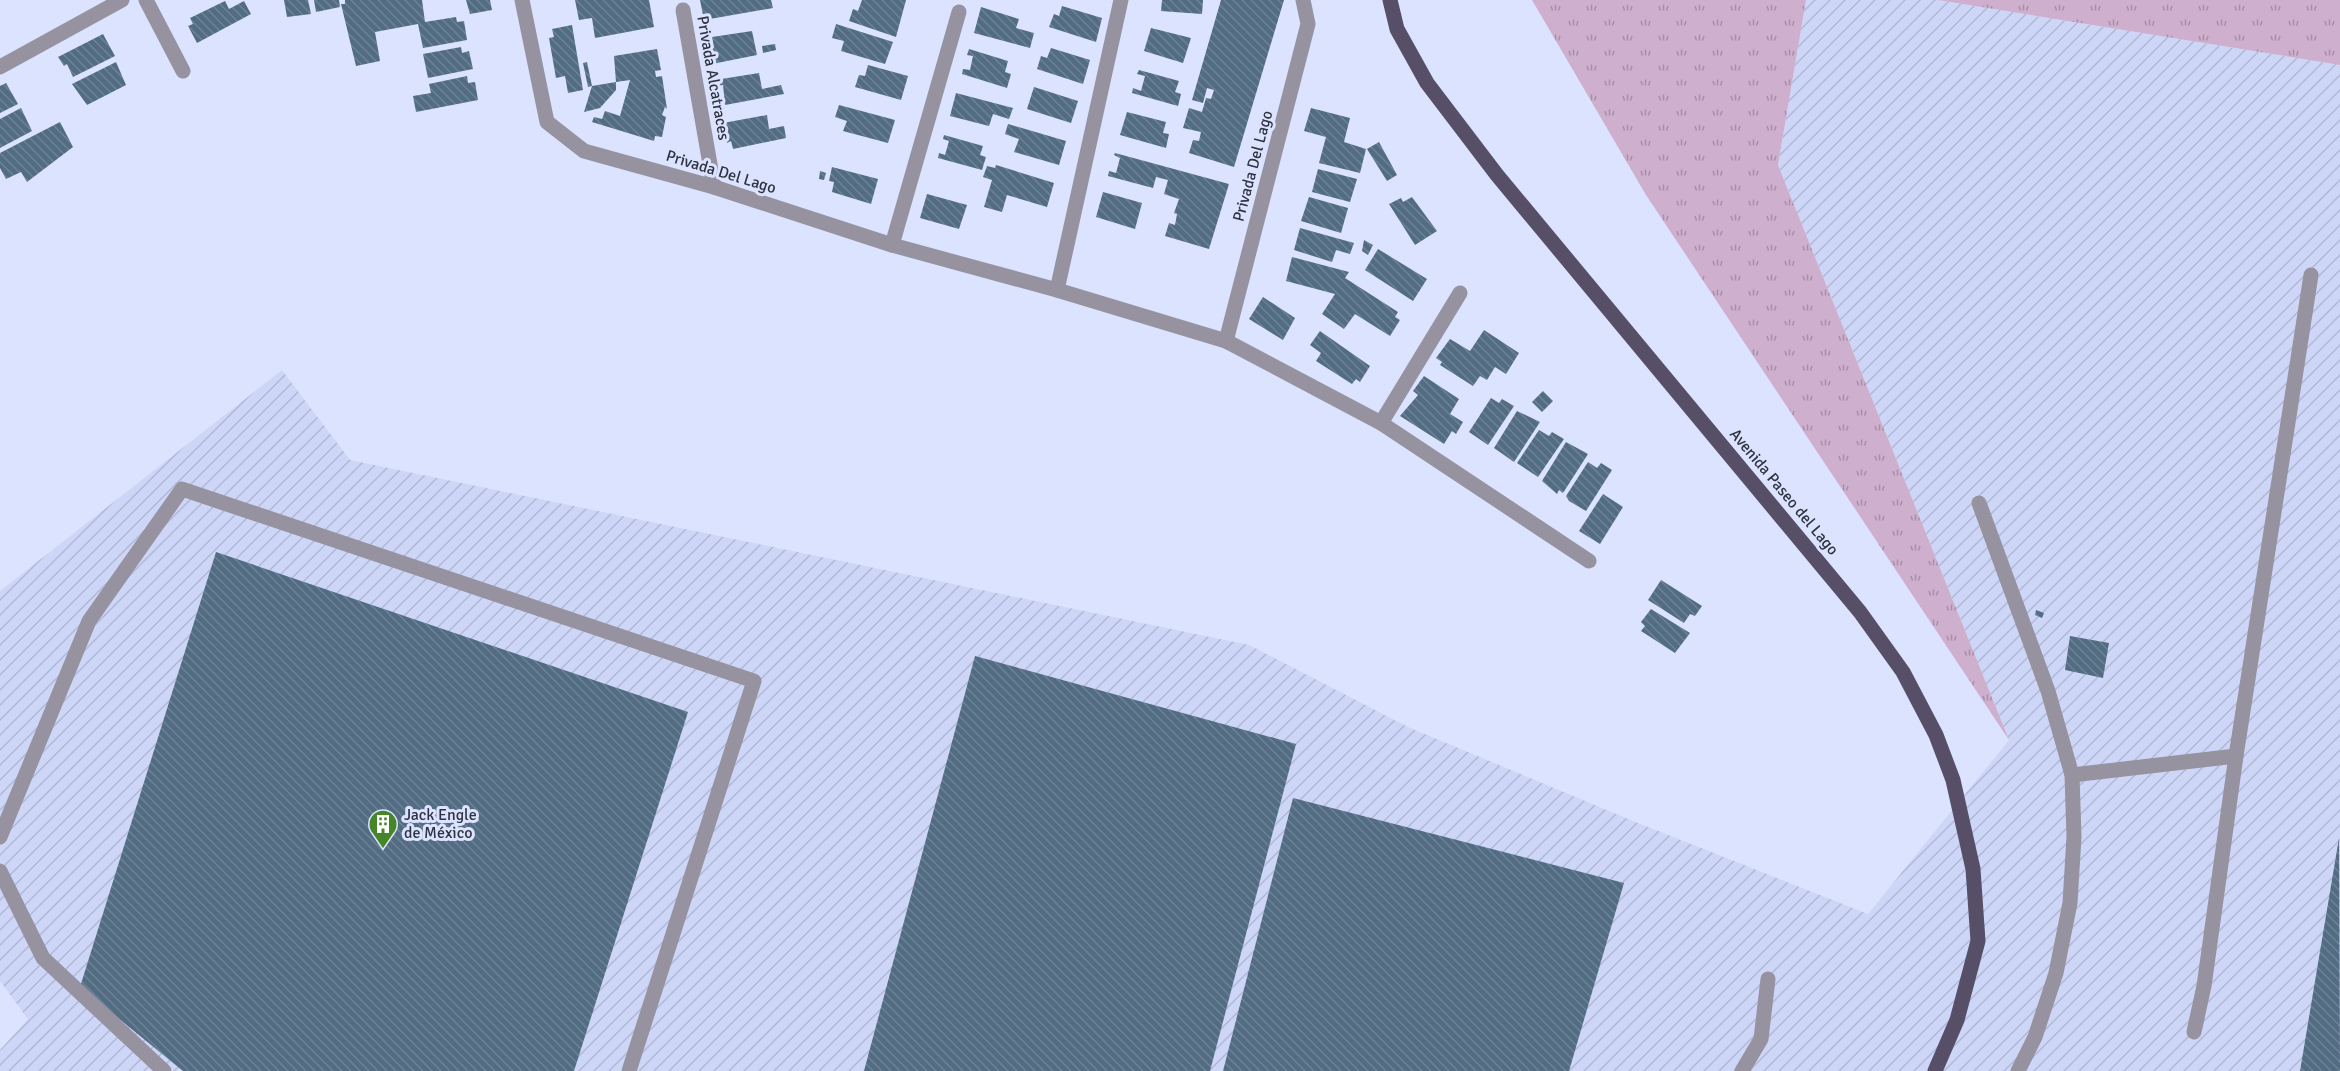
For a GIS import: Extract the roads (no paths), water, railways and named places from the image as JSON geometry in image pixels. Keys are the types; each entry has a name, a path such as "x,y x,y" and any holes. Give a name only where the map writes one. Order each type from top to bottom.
{"main road":[{"name":"Avenida Paseo del Lago","path":"1390,0 1397,29 1427,83 1497,175 1860,612 1903,672 1935,735 1953,780 1973,868 1978,941 1957,1020 1935,1071"}],"street":[{"path":"0,67 122,0"},
{"path":"146,0 183,71"},
{"name":"Privada Del Lago","path":"522,0 547,122 584,151 714,187 892,245 1058,290 1226,341 1381,423 1589,561"},
{"path":"1058,290 1121,0"},
{"name":"Privada Del Lago","path":"1226,341 1308,24 1303,0"},
{"name":"Privada Alcatraces","path":"683,10 714,187"},
{"path":"892,245 959,12"},
{"path":"2194,1032 2204,986 2236,756 2311,275"},
{"path":"1381,423 1460,293"},
{"path":"0,837 88,621 182,489 754,681 629,1071"},
{"path":"1979,503 2048,691 2072,775 2074,837 2070,903 2056,973 2034,1037 2018,1071"},
{"path":"2072,775 2236,756"},
{"path":"0,871 44,958 164,1071"},
{"path":"1742,1071 1761,1039 1768,980"}],"place":[{"name":"Jack Engle de México","path":"383,850"}]}
